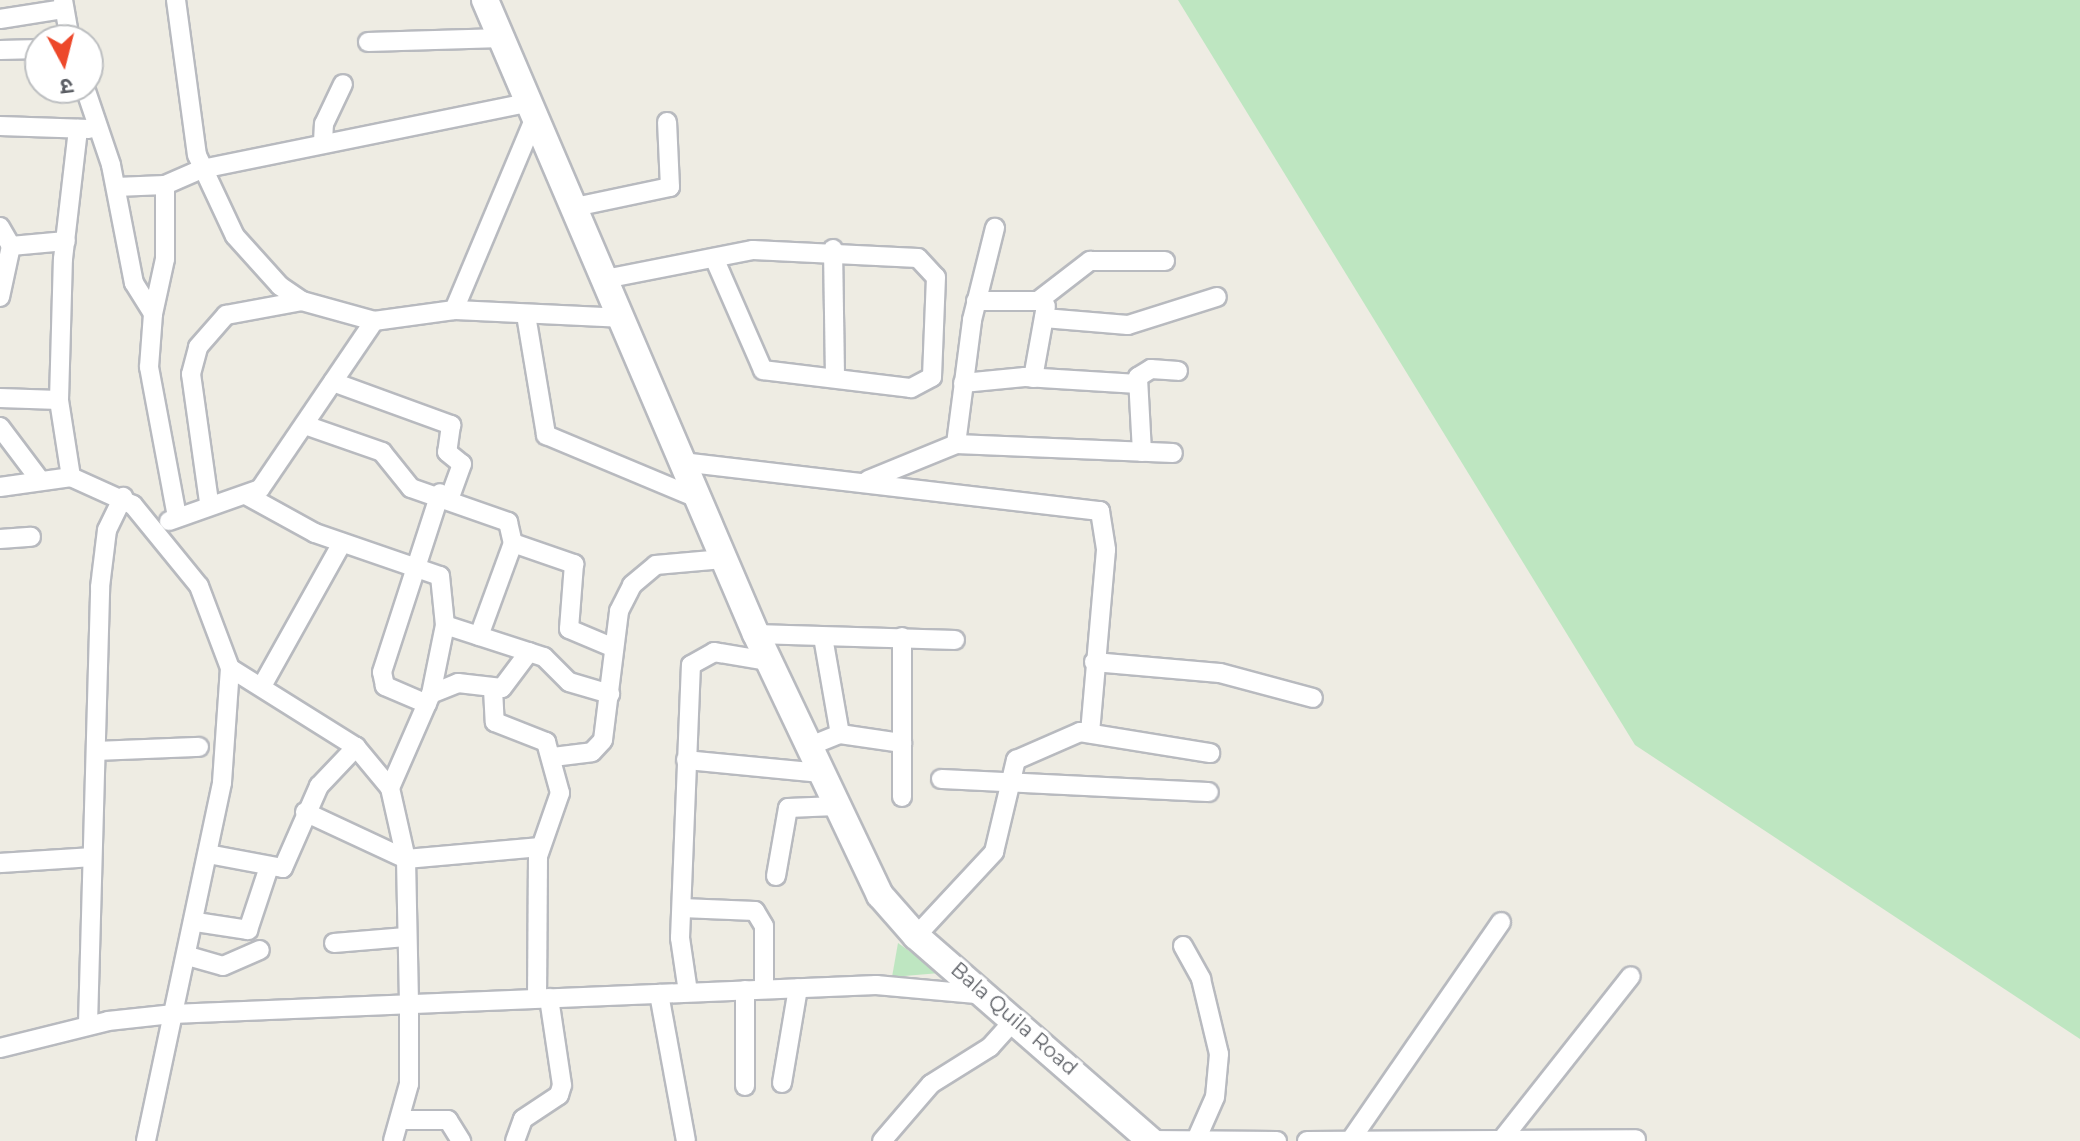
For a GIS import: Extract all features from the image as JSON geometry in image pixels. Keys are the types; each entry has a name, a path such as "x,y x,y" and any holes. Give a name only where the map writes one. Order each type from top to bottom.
{"street":[{"path":"176,0 183,90 202,169 235,236 302,301"},
{"name":"Bala Quila Road","path":"485,0 756,634 880,895 916,936 992,996 1151,1140"},
{"path":"0,19 64,4 67,24"},
{"path":"368,42 502,38"},
{"path":"0,50 24,49"},
{"path":"323,142 324,124 343,84"},
{"path":"90,104 116,187 134,283 153,314"},
{"path":"116,187 165,185 202,169 323,142 532,111 454,310"},
{"path":"575,207 670,187 667,122"},
{"path":"0,126 98,129"},
{"path":"71,477 59,400 66,241 78,129"},
{"path":"165,185 163,281 153,314 149,367 177,517"},
{"path":"0,227 11,246 0,297"},
{"path":"956,444 976,301 995,228"},
{"path":"11,246 66,241"},
{"path":"605,279 714,258 833,249 927,261 936,291 928,383 911,388 835,376 763,370 714,258"},
{"path":"833,249 835,376"},
{"path":"976,301 1047,298 1090,261 1165,261"},
{"path":"1044,318 1128,325 1217,297"},
{"path":"1033,378 1047,298"},
{"path":"209,502 191,374 198,347 226,315 302,301 374,321 454,310 621,318"},
{"path":"526,315 546,435 699,499"},
{"path":"156,528 209,502 246,495 271,477 374,321"},
{"path":"1142,452 1138,384 1141,371 1178,371"},
{"path":"963,383 1033,378 1138,384"},
{"path":"333,382 451,425 447,452 462,464 445,495 416,569 382,679 429,699"},
{"path":"0,398 59,400"},
{"path":"305,425 382,452 402,483 445,495 508,522 513,543 479,636"},
{"path":"0,427 40,480"},
{"path":"868,480 956,444 1173,453"},
{"path":"682,462 868,480 1106,515 1090,733"},
{"path":"0,487 71,477 123,497 156,528 199,586 230,668 208,854 196,922 172,1014 146,1141"},
{"path":"246,495 342,543 445,580 445,625 429,699 390,788"},
{"path":"88,1024 102,565 123,497"},
{"path":"0,539 31,537"},
{"path":"262,686 342,543"},
{"path":"513,543 574,564 569,629 614,648"},
{"path":"553,757 598,747 610,694 622,602 645,572 723,559"},
{"path":"445,625 529,652 579,688 610,694"},
{"path":"756,634 955,640"},
{"path":"823,637 840,734"},
{"path":"902,637 902,797"},
{"path":"429,699 458,683 493,689 517,678 529,652"},
{"path":"688,992 682,908 688,685 697,657 768,661"},
{"path":"1094,662 1220,673 1313,698"},
{"path":"230,668 356,747 390,788 406,859 409,1002 401,1120 393,1141"},
{"path":"493,689 495,722 541,736 553,757 559,808 540,847 543,998 559,1095 523,1119 515,1141"},
{"path":"916,936 994,852 1005,783 1016,760 1053,738 1090,733 1210,753"},
{"path":"810,746 840,734 902,743"},
{"path":"98,751 199,747"},
{"path":"208,854 269,867 290,862 305,812 356,747"},
{"path":"686,760 822,773"},
{"path":"941,779 1209,792"},
{"path":"776,876 788,808 836,806"},
{"path":"305,812 406,859 540,847"},
{"path":"0,863 92,857"},
{"path":"196,922 237,931 253,925 269,867"},
{"path":"682,908 755,911 764,926 745,1086"},
{"path":"1350,1141 1501,922"},
{"path":"334,943 406,937"},
{"path":"1183,946 1201,979 1219,1054 1215,1097 1196,1140"},
{"path":"188,956 223,966 260,950"},
{"path":"1503,1138 1631,976"},
{"path":"0,1048 88,1024 172,1014 876,985 992,996"},
{"path":"782,1083 798,988"},
{"path":"659,994 686,1141"},
{"path":"882,1141 931,1084 990,1047 1015,1019"},
{"path":"401,1120 448,1120 461,1141"},
{"path":"1307,1141 1636,1139"},
{"path":"1151,1140 1277,1141"}],"green space":[{"path":"1178,0 2080,0 2080,1039 1635,745"},
{"path":"898,943 940,973 892,977"}]}
